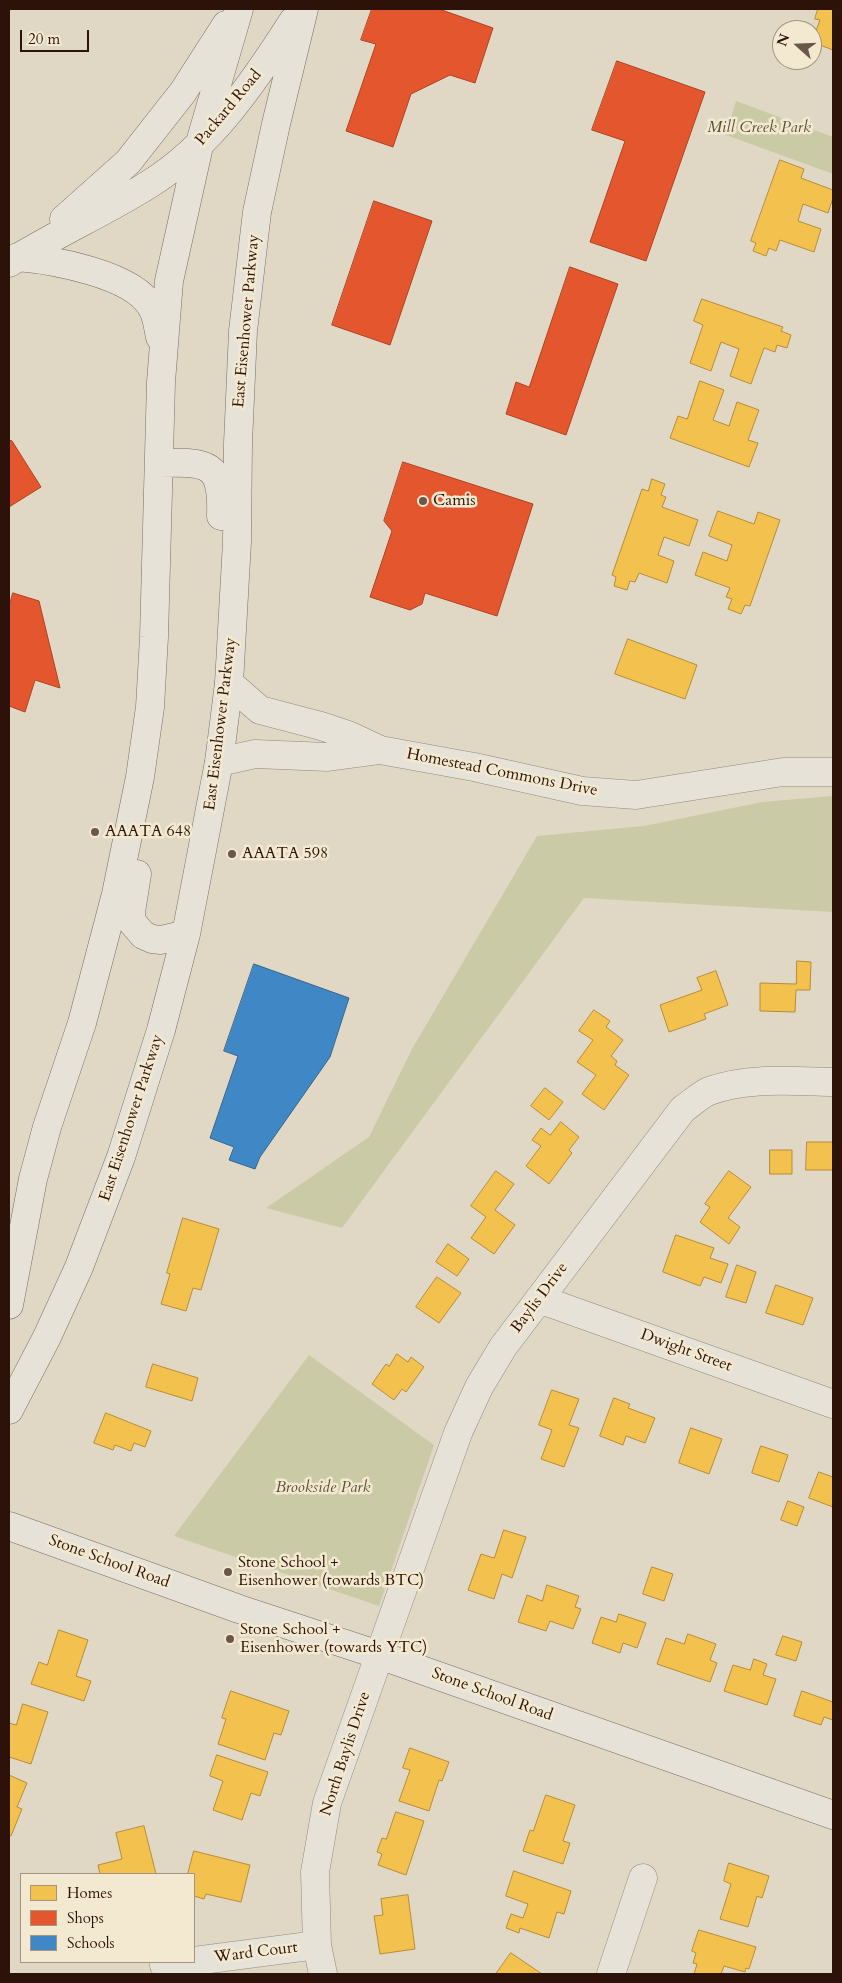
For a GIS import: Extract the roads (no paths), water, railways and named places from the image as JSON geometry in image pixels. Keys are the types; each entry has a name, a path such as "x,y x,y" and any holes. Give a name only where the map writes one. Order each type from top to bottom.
{"main road":[{"name":"Packard Road","path":"199,146 238,9"},
{"path":"20,256 128,162 183,92 238,9"},
{"name":"Packard Road","path":"20,256 149,185 199,146 242,96 302,9"},
{"name":"East Eisenhower Parkway","path":"9,1410 47,1337 79,1267 117,1167 161,1030 186,934 220,762 229,683 236,589 238,443 243,331 257,212 302,9"},
{"path":"9,1305 33,1179 84,1014 116,894 140,777 150,707 163,350 169,281 181,220 199,146"},
{"path":"20,256 62,262 129,287 144,297 152,308 163,350"},
{"path":"159,463 200,465 212,470 220,482 222,497 221,553 226,569 236,589"},
{"name":"Homestead Commons Drive","path":"229,683 260,710 321,726 348,735 380,750 474,767 582,790 636,795 782,772 833,772"},
{"name":"Homestead Commons Drive","path":"220,762 255,754 328,757 380,750"},
{"path":"140,777 147,802 147,824 131,912 132,922 143,936 152,940 186,934"},
{"name":"Baylis Drive","path":"379,1655 461,1425 478,1387 503,1347 666,1130 683,1109 707,1092 768,1081 833,1082"},
{"name":"Dwight Street","path":"539,1299 833,1404"},
{"name":"Stone School Road","path":"9,1526 239,1609 379,1655 833,1815"},
{"name":"North Baylis Drive","path":"323,1974 317,1945 315,1872 327,1803 379,1655"},
{"path":"611,1974 643,1878"},
{"name":"Ward Court","path":"195,1961 317,1945"}],"place":[{"name":"Camis","path":"423,501"},
{"name":"AAATA 648","path":"95,832"},
{"name":"AAATA 598","path":"232,854"},
{"name":"Stone School + Eisenhower (towards BTC)","path":"228,1572"},
{"name":"Stone School + Eisenhower (towards YTC)","path":"230,1639"}],"park label":[{"name":"Mill Creek Park","path":"759,128"},
{"name":"Brookside Park","path":"323,1488"}]}
